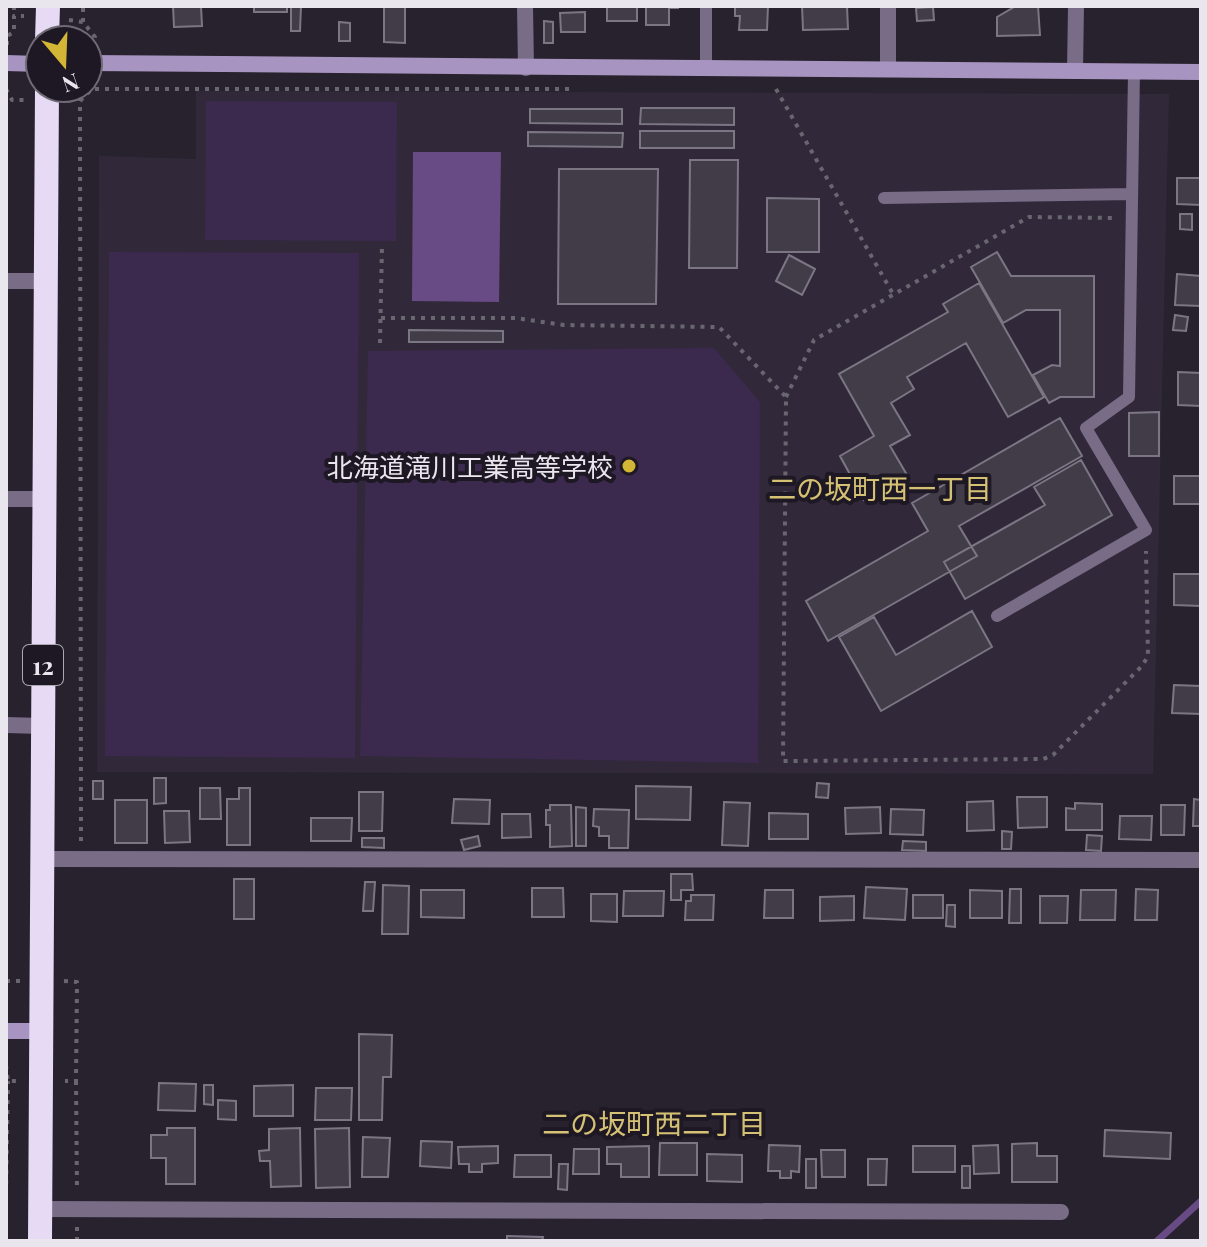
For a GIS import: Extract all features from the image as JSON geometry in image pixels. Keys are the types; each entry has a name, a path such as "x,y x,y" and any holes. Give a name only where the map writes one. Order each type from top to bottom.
{"highway":[{"name":"12","path":"40,1241 47,104"}],"street":[{"path":"525,6 526,68"},
{"path":"888,6 888,69"},
{"path":"1075,71 1076,6"},
{"path":"104,63 1201,72"},
{"path":"6,281 46,281"},
{"path":"6,499 46,499"},
{"path":"6,725 42,726"},
{"path":"40,859 1201,860"},
{"path":"6,1031 41,1031"},
{"path":"40,1209 1061,1212"}],"lane":[{"path":"706,6 706,68"},
{"path":"997,616 1146,530 1086,428 1129,397 1134,71"},
{"path":"884,198 1132,194"}],"path":[{"path":"14,6 14,16"},
{"path":"83,6 83,22"},
{"path":"81,859 80,101 92,89 585,89"},
{"path":"791,89 776,89 893,294"},
{"path":"1131,218 1029,217 814,340 786,397 783,761 1043,759 1053,755 1142,666 1148,656 1146,530"},
{"path":"380,343 382,246"},
{"path":"381,318 515,318 564,325 719,327 786,397"},
{"path":"6,1194 8,1081"},
{"path":"76,1081 77,1241"}],"shaded area":[{"name":"北海道滝川工業高等学校","path":"196,91 1169,94 1153,774 97,772 99,156 196,159"},
{"path":"206,101 397,102 396,241 205,240"},
{"path":"413,152 501,152 499,302 412,301"},
{"path":"109,252 359,253 355,758 105,756"},
{"path":"714,348 760,402 758,763 360,756 368,351"}],"building":[{"path":"173,6 201,6 202,26 174,27"},
{"path":"254,6 287,6 287,12 254,12"},
{"path":"291,6 301,6 300,31 291,31"},
{"path":"384,6 405,6 405,43 384,42"},
{"path":"607,6 637,6 637,21 607,21"},
{"path":"646,6 678,8 669,8 669,25 646,25"},
{"path":"735,6 768,6 767,30 739,30 740,16 735,16"},
{"path":"802,6 847,6 848,29 803,30"},
{"path":"1016,6 1038,6 1040,35 997,36 997,17"},
{"path":"933,7 934,20 917,21 916,8"},
{"path":"585,12 585,32 561,32 560,13"},
{"path":"544,21 553,22 553,43 544,43"},
{"path":"339,22 350,23 350,41 339,41"},
{"path":"641,108 734,108 734,125 640,124"},
{"path":"530,109 622,109 622,124 530,123"},
{"path":"640,131 734,131 734,148 640,148"},
{"path":"528,132 623,133 622,147 528,146"},
{"path":"690,160 738,160 737,268 689,268"},
{"path":"559,169 658,169 656,304 558,304"},
{"path":"1177,178 1201,178 1201,205 1177,204"},
{"path":"767,198 819,199 819,252 767,252"},
{"path":"1180,214 1192,214 1192,230 1180,229"},
{"path":"997,252 1011,276 1094,276 1094,397 1060,397 1049,403 1033,375 1052,365 1060,366 1060,310 1026,310 1003,323 971,267"},
{"path":"789,255 815,269 802,295 776,281"},
{"path":"1177,274 1201,276 1201,306 1175,305"},
{"path":"979,283 1044,397 1008,417 966,343 907,377 914,389 891,403 910,435 890,446 907,475 864,500 840,456 874,436 839,374 948,312 943,304"},
{"path":"1175,315 1188,317 1186,331 1173,330"},
{"path":"409,330 503,331 503,342 409,342"},
{"path":"1178,372 1201,373 1201,406 1178,405"},
{"path":"1159,412 1159,456 1129,456 1129,413"},
{"path":"1060,418 1082,456 959,526 977,556 828,641 806,601 928,531 912,503"},
{"path":"1081,460 1112,515 965,599 944,562 1045,505 1034,487"},
{"path":"1174,476 1201,476 1201,504 1174,504"},
{"path":"1174,574 1201,574 1201,606 1174,605"},
{"path":"972,611 992,647 881,711 839,637 874,617 896,655"},
{"path":"1174,685 1201,686 1201,714 1172,713"},
{"path":"154,778 166,778 166,803 154,804"},
{"path":"93,781 103,781 103,799 93,799"},
{"path":"817,783 829,784 828,798 816,797"},
{"path":"636,786 691,787 690,820 636,819"},
{"path":"200,788 220,788 221,819 200,819"},
{"path":"239,788 250,788 250,845 227,845 227,799 239,799"},
{"path":"359,792 383,792 382,831 359,831"},
{"path":"1017,797 1047,797 1047,827 1018,828"},
{"path":"454,799 490,800 489,824 452,823"},
{"path":"1194,799 1201,800 1201,831 1200,826 1193,826"},
{"path":"115,800 147,800 147,843 115,843"},
{"path":"993,801 994,830 967,831 967,802"},
{"path":"724,802 750,803 748,846 722,845"},
{"path":"1075,803 1102,804 1102,830 1066,830 1066,808 1075,809"},
{"path":"550,805 571,805 572,846 550,847 546,810 550,810"},
{"path":"1161,805 1185,805 1184,835 1161,835"},
{"path":"576,807 586,808 586,846 576,846"},
{"path":"880,807 881,833 846,834 845,808"},
{"path":"594,809 629,810 628,848 609,848 609,836 599,836 599,827 593,826"},
{"path":"891,809 924,810 923,835 890,834"},
{"path":"164,811 189,811 190,842 165,843"},
{"path":"769,813 808,814 808,839 769,839"},
{"path":"502,814 530,814 531,837 502,838"},
{"path":"1120,816 1152,816 1151,840 1119,839"},
{"path":"311,818 352,818 351,841 311,841"},
{"path":"1002,831 1012,832 1011,849 1002,849"},
{"path":"1087,835 1102,836 1101,851 1086,850"},
{"path":"478,836 480,846 464,850 461,840"},
{"path":"362,838 384,838 384,848 362,847"},
{"path":"903,841 926,842 926,851 902,850"},
{"path":"671,874 692,874 693,890 681,890 681,900 671,900"},
{"path":"234,879 254,879 254,919 234,919"},
{"path":"365,882 375,882 373,911 363,911"},
{"path":"383,885 409,886 408,934 382,934"},
{"path":"866,887 907,889 905,920 864,918"},
{"path":"532,888 563,888 564,917 532,917"},
{"path":"1010,889 1021,889 1021,923 1009,923"},
{"path":"1136,889 1158,890 1157,920 1135,920"},
{"path":"421,890 464,890 464,918 421,917"},
{"path":"765,890 793,890 793,918 764,918"},
{"path":"970,890 1002,891 1002,918 970,918"},
{"path":"1081,890 1116,890 1115,920 1080,920"},
{"path":"624,891 664,891 663,916 623,916"},
{"path":"591,894 617,894 617,922 591,921"},
{"path":"691,895 714,895 713,920 685,920 686,901 691,901"},
{"path":"913,895 943,895 943,918 913,918"},
{"path":"854,896 854,920 820,921 820,897"},
{"path":"1040,896 1068,896 1067,923 1040,923"},
{"path":"947,905 955,905 955,927 946,926"},
{"path":"359,1034 392,1035 391,1077 383,1077 382,1120 359,1120"},
{"path":"159,1083 196,1084 195,1111 158,1110"},
{"path":"204,1085 213,1085 213,1105 204,1104"},
{"path":"293,1085 293,1116 254,1116 254,1086"},
{"path":"316,1088 352,1088 351,1120 315,1120"},
{"path":"218,1100 236,1101 236,1120 218,1119"},
{"path":"167,1128 195,1128 195,1184 166,1184 166,1158 151,1158 151,1135 167,1135"},
{"path":"300,1128 301,1186 271,1187 270,1161 260,1161 259,1151 269,1150 269,1129"},
{"path":"349,1128 350,1187 316,1188 315,1129"},
{"path":"1105,1130 1171,1133 1170,1159 1104,1156"},
{"path":"363,1137 390,1138 388,1177 362,1177"},
{"path":"421,1141 452,1142 451,1168 420,1166"},
{"path":"660,1143 697,1143 697,1175 659,1175"},
{"path":"1037,1143 1037,1156 1057,1156 1057,1182 1012,1182 1012,1144"},
{"path":"769,1145 800,1146 799,1172 791,1171 791,1178 780,1178 780,1171 768,1171"},
{"path":"998,1145 999,1173 974,1174 973,1146"},
{"path":"498,1146 498,1163 482,1164 482,1172 469,1172 469,1164 459,1164 458,1147"},
{"path":"649,1146 649,1177 621,1177 621,1164 607,1164 607,1147"},
{"path":"913,1146 955,1146 955,1172 913,1172"},
{"path":"574,1149 599,1149 599,1174 573,1174"},
{"path":"821,1150 845,1150 845,1177 822,1177"},
{"path":"707,1154 742,1155 742,1182 707,1181"},
{"path":"515,1155 551,1155 551,1177 514,1177"},
{"path":"806,1159 816,1159 816,1188 806,1188"},
{"path":"868,1159 887,1159 886,1185 868,1185"},
{"path":"559,1164 568,1164 567,1190 558,1189"},
{"path":"962,1166 970,1166 970,1188 962,1188"},
{"path":"507,1236 543,1237 542,1241 507,1241"}],"waterway":[{"path":"1157,1241 1201,1201"}],"place":[{"name":"北海道滝川工業高等学校","path":"629,466"}],"district":[{"name":"二の坂町西一丁目","path":"880,487"},
{"name":"二の坂町西二丁目","path":"654,1122"}]}
